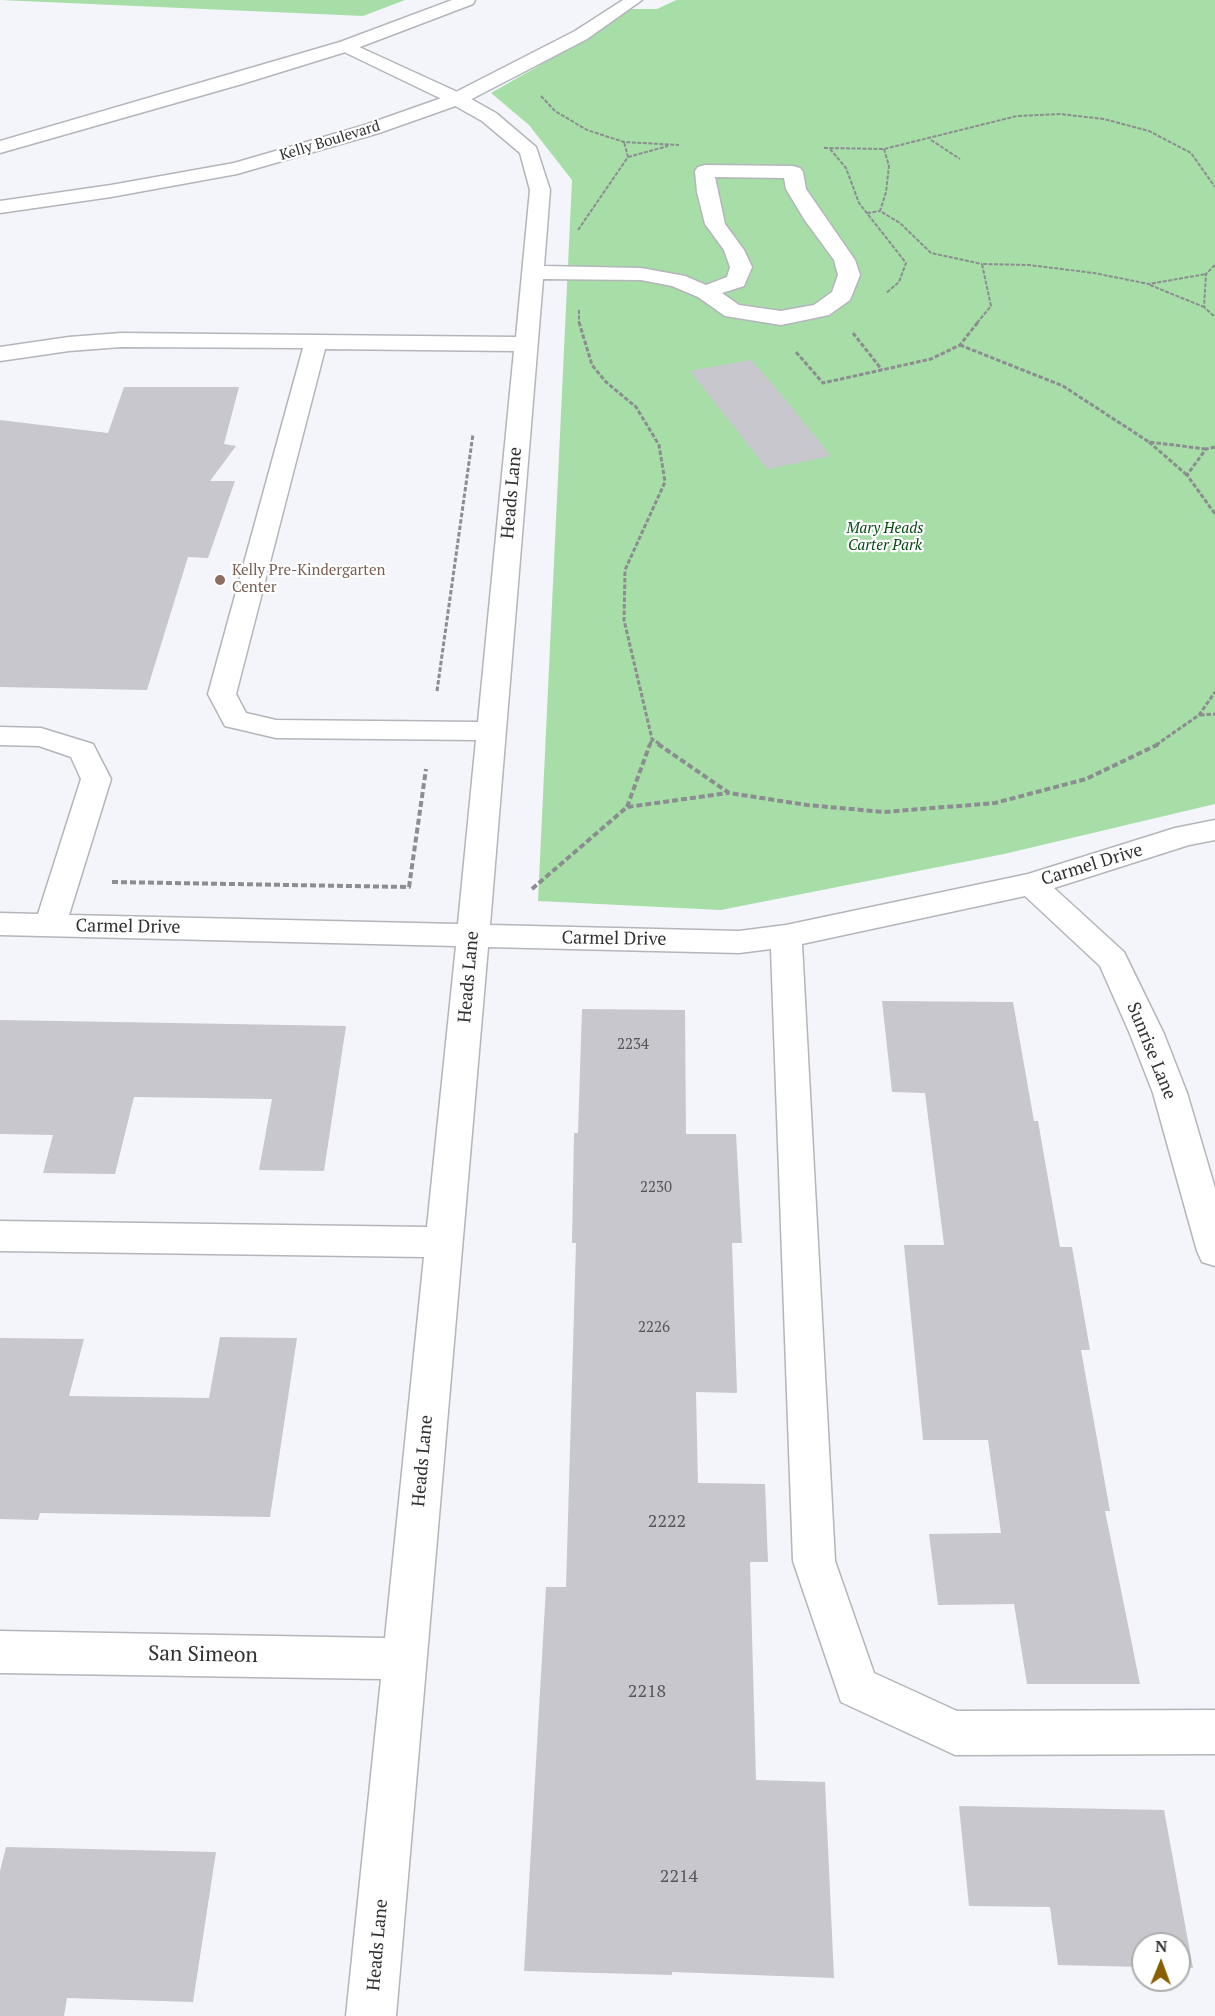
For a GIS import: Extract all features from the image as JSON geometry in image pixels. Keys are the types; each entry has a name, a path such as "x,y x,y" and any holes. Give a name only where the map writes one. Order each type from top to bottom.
{"street":[{"path":"0,147 236,80 346,46 467,0"},
{"name":"Kelly Boulevard","path":"0,207 111,191 237,168 372,129 457,99 581,35 634,0"},
{"name":"Heads Lane","path":"346,46 457,99 489,117 529,150 540,190 492,731 371,2016"},
{"path":"532,272 641,274 677,281 706,292 733,311 781,318 821,310 842,295 849,275 844,260 814,219 796,189 793,172 705,171 707,192 715,224 734,250 741,267 736,282 706,292"},
{"path":"0,354 69,344 121,340 526,344"},
{"path":"316,342 222,694 236,720 276,729 492,731"},
{"path":"0,736 41,737 83,751 96,779 50,926"},
{"name":"Carmel Drive","path":"0,924 740,942 786,936 1031,884 1186,835 1215,830"},
{"name":"Sunrise Lane","path":"1031,884 1113,960 1147,1034 1170,1093 1215,1251"},
{"path":"786,936 813,1561 857,1688 955,1733 1215,1732"},
{"path":"0,1236 444,1242"},
{"name":"San Simeon","path":"0,1652 405,1659"}],"path":[{"path":"818,148 884,149 1017,116 1060,114 1104,119 1149,131 1191,153 1215,187"},
{"path":"931,139 960,159"},
{"path":"628,157 624,142 685,145"},
{"path":"532,889 627,807 652,739 624,620 626,570 665,482 659,445 636,407 606,382 592,366 579,328 579,313 574,292 578,272 569,243 628,157 675,145"},
{"path":"829,148 846,168 859,203"},
{"path":"880,211 886,192 889,166 884,149"},
{"path":"1208,176 1215,179"},
{"path":"867,213 880,211 900,223 931,253 982,264 1029,265 1094,273 1149,284 1204,307 1215,316"},
{"path":"796,351 823,383 931,359 960,345 991,306 982,264"},
{"path":"1149,284 1206,274 1215,265"},
{"path":"1204,307 1206,274"},
{"path":"960,345 1063,386 1149,442 1187,475 1215,514"},
{"path":"1149,442 1206,449 1215,447"},
{"path":"1187,475 1206,449"},
{"path":"627,807 729,793 807,805 884,812 995,803 1086,779 1162,742 1199,715 1215,692"},
{"path":"1199,715 1215,714"},
{"path":"652,739 729,793"},
{"path":"64,881 409,887"}],"green space":[{"path":"0,0 405,0 363,16"},
{"name":"Mary Heads Carter Park","path":"676,0 1215,0 1215,804 1004,854 721,910 538,901 572,180 529,125 491,93 579,43 630,9 657,9"}],"building":[{"path":"751,360 831,456 767,469 690,371"},
{"path":"124,387 239,387 224,444 236,446 210,481 235,481 208,558 188,557 147,690 0,687 0,420 108,433"},
{"path":"882,1001 1013,1002 1034,1121 1038,1121 1060,1247 1072,1247 1090,1350 1081,1350 1110,1511 1105,1511 1140,1684 1027,1684 1014,1604 938,1605 929,1534 1001,1533 988,1440 923,1440 904,1245 944,1245 925,1093 892,1092"},
{"path":"582,1009 685,1010 686,1134 736,1134 742,1243 732,1243 737,1393 696,1392 698,1483 765,1484 768,1562 750,1562 756,1780 825,1782 834,1978 672,1972 672,1975 524,1971 546,1587 566,1587 576,1243 572,1243 574,1133 578,1133"},
{"path":"0,1020 346,1026 324,1171 259,1170 272,1099 134,1097 115,1174 43,1173 53,1135 0,1134"},
{"path":"220,1337 297,1338 270,1517 40,1513 38,1520 0,1519 0,1338 84,1339 69,1396 209,1398"},
{"path":"959,1806 1164,1810 1186,1932 1131,1932 1131,1967 1058,1965 1050,1907 969,1906"},
{"path":"6,1847 216,1852 193,2002 67,1998 64,2016 0,2016 0,1871"}],"place":[{"name":"Kelly Pre-Kindergarten Center","path":"220,580"}]}
